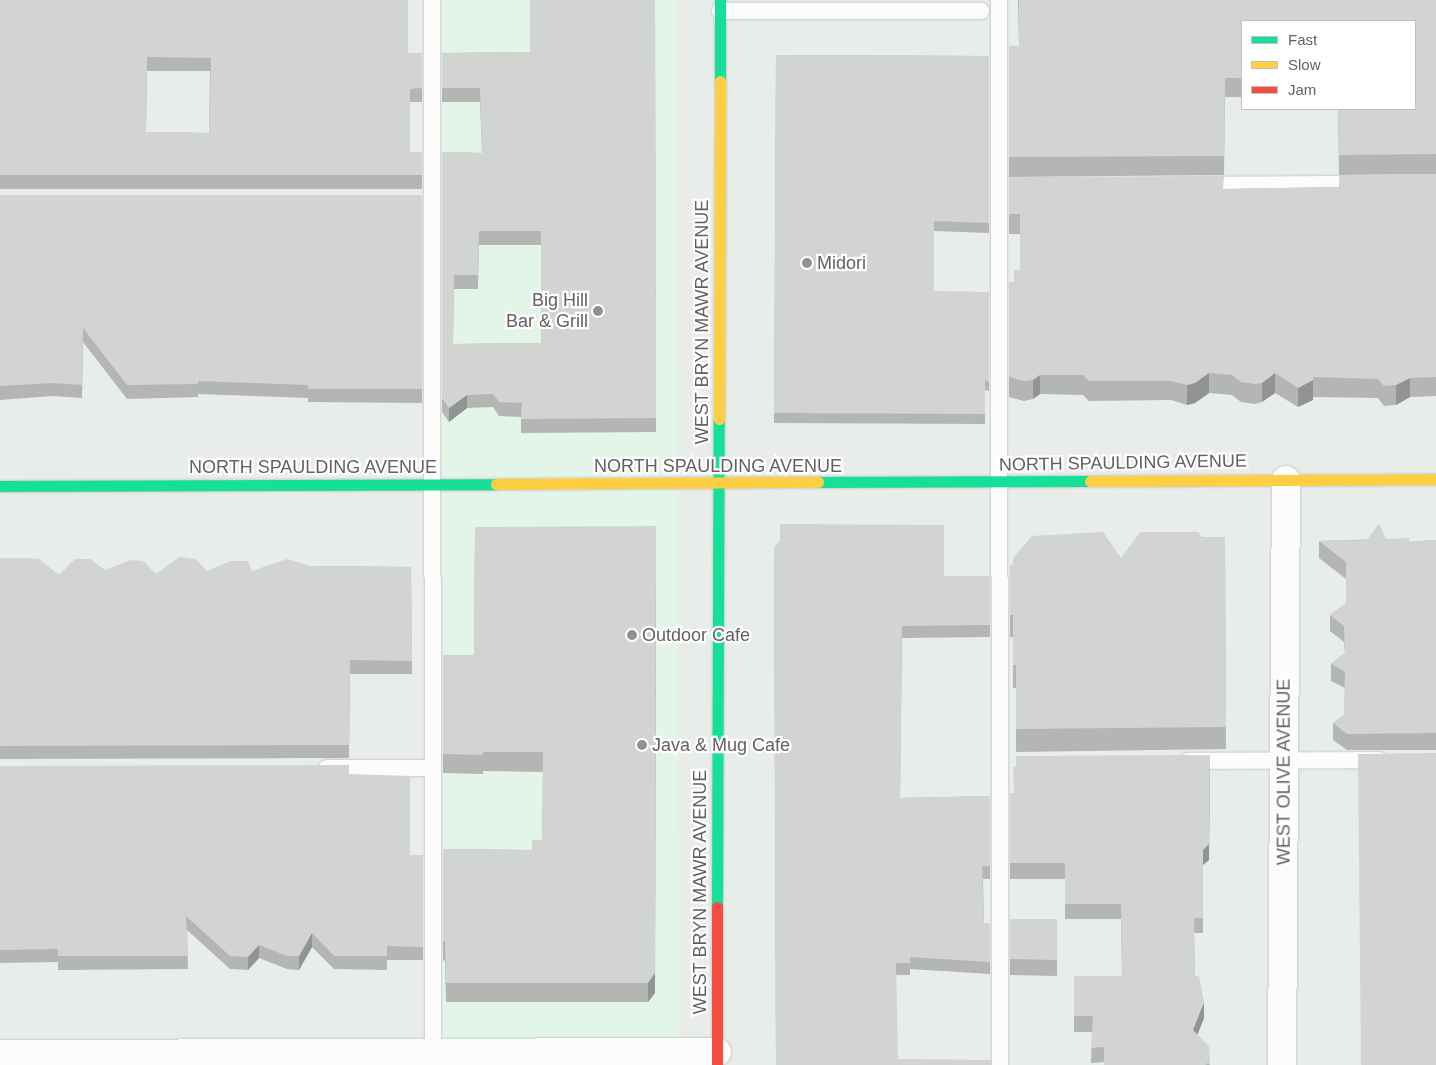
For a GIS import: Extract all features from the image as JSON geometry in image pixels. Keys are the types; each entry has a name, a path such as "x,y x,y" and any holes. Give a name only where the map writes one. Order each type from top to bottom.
{"street":[{"name":"WEST BRYN MAWR AVENUE","path":"717,1059 720,5"},
{"name":"NORTH SPAULDING AVENUE","path":"0,486 719,484 1436,479"},
{"name":"WEST OLIVE AVENUE","path":"1282,1065 1286,480"},
{"path":"0,1054 433,1059 717,1059"}],"lane":[{"path":"432,0 433,1059"},
{"path":"999,0 998,762 1000,1065"},
{"path":"720,5 981,11"},
{"path":"1187,186 1376,184"},
{"path":"998,187 1018,187"},
{"path":"413,199 433,199"},
{"path":"1168,761 1397,760"},
{"path":"998,762 1018,762"},
{"path":"315,768 433,768"}],"shaded area":[{"path":"425,0 676,0 679,1065 428,1065"}],"building":[{"path":"0,0 408,0 408,53 422,53 422,88 410,89 410,152 422,152 422,175 0,175","holes":["147,57 211,58 209,133 146,132"]},
{"path":"530,0 655,0 656,418 521,419 522,403 499,402 493,394 467,395 449,408 442,398 442,152 482,153 480,88 442,88 442,53 530,52","holes":["479,231 541,231 541,343 453,344 454,275 478,275"]},
{"path":"1019,0 1436,0 1436,154 1339,155 1338,110 1416,110 1416,20 1241,20 1241,78 1225,78 1224,156 1009,157 1009,46 1019,46"},
{"path":"776,55 989,56 989,223 934,221 934,291 989,292 989,382 985,380 985,414 774,413"},
{"path":"1436,174 1436,377 1410,378 1396,385 1384,386 1378,379 1313,377 1313,380 1298,388 1275,373 1262,383 1255,384 1241,382 1232,375 1209,373 1195,383 1187,385 1171,381 1089,381 1083,375 1040,375 1033,380 1024,381 1009,377 1009,282 1014,282 1014,270 1020,270 1020,214 1009,214 1009,177 1224,176 1223,189 1339,187 1339,175"},
{"path":"0,195 422,195 422,389 308,389 308,385 198,381 198,384 127,385 83,328 82,385 52,383 0,386"},
{"path":"1379,523 1386,539 1409,538 1409,542 1436,540 1436,733 1347,734 1333,723 1344,715 1345,672 1331,664 1345,653 1344,626 1330,615 1346,603 1346,562 1319,541 1367,540"},
{"path":"780,524 944,525 944,576 990,576 990,625 902,626 900,798 990,796 990,866 982,866 984,923 990,923 990,962 910,957 910,963 896,963 898,1059 991,1060 991,1065 776,1065 774,548 780,540"},
{"path":"656,526 655,973 648,983 446,983 445,941 443,941 443,849 532,850 532,840 542,840 543,752 483,752 483,755 443,754 443,655 474,655 475,527"},
{"path":"1103,532 1121,558 1140,532 1198,532 1202,537 1225,537 1226,727 1016,729 1016,665 1013,665 1013,615 1010,615 1010,565 1013,565 1013,558 1032,536"},
{"path":"179,557 196,559 207,571 231,561 248,561 252,571 287,559 310,566 411,567 412,661 350,660 349,745 0,746 0,558 39,559 59,575 75,559 90,559 105,570 131,560 143,561 156,574"},
{"path":"1436,753 1436,1065 1361,1065 1358,754"},
{"path":"1210,755 1209,844 1203,850 1203,918 1194,918 1195,976 1199,976 1204,1002 1193,1030 1209,1046 1210,1061 1205,1065 1104,1065 1104,1047 1091,1048 1093,1016 1074,1016 1074,976 1122,976 1121,904 1065,904 1065,863 1010,863 1010,793 1014,793 1013,767 1016,766 1016,756"},
{"path":"349,765 349,774 410,776 410,855 423,855 423,947 387,946 387,956 334,956 312,933 299,956 287,956 259,945 248,957 230,956 186,916 188,956 58,956 58,949 0,950 0,766"},
{"path":"1010,919 1057,919 1057,960 1010,959"}],"traffic: fast":[{"path":"720,0 720,81"},
{"path":"717,907 719,419"},
{"path":"818,482 1090,481"},
{"path":"0,486 496,484"}],"traffic: slow":[{"path":"719,419 720,81"},
{"path":"1090,481 1436,479"},
{"path":"496,484 818,482"}],"traffic: jam":[{"path":"717,907 717,1065"}],"place":[{"name":"Midori","path":"807,263"},
{"name":"Big Hill Bar & Grill","path":"598,311"},
{"name":"Outdoor Cafe","path":"632,635"},
{"name":"Java & Mug Cafe","path":"642,745"}]}
